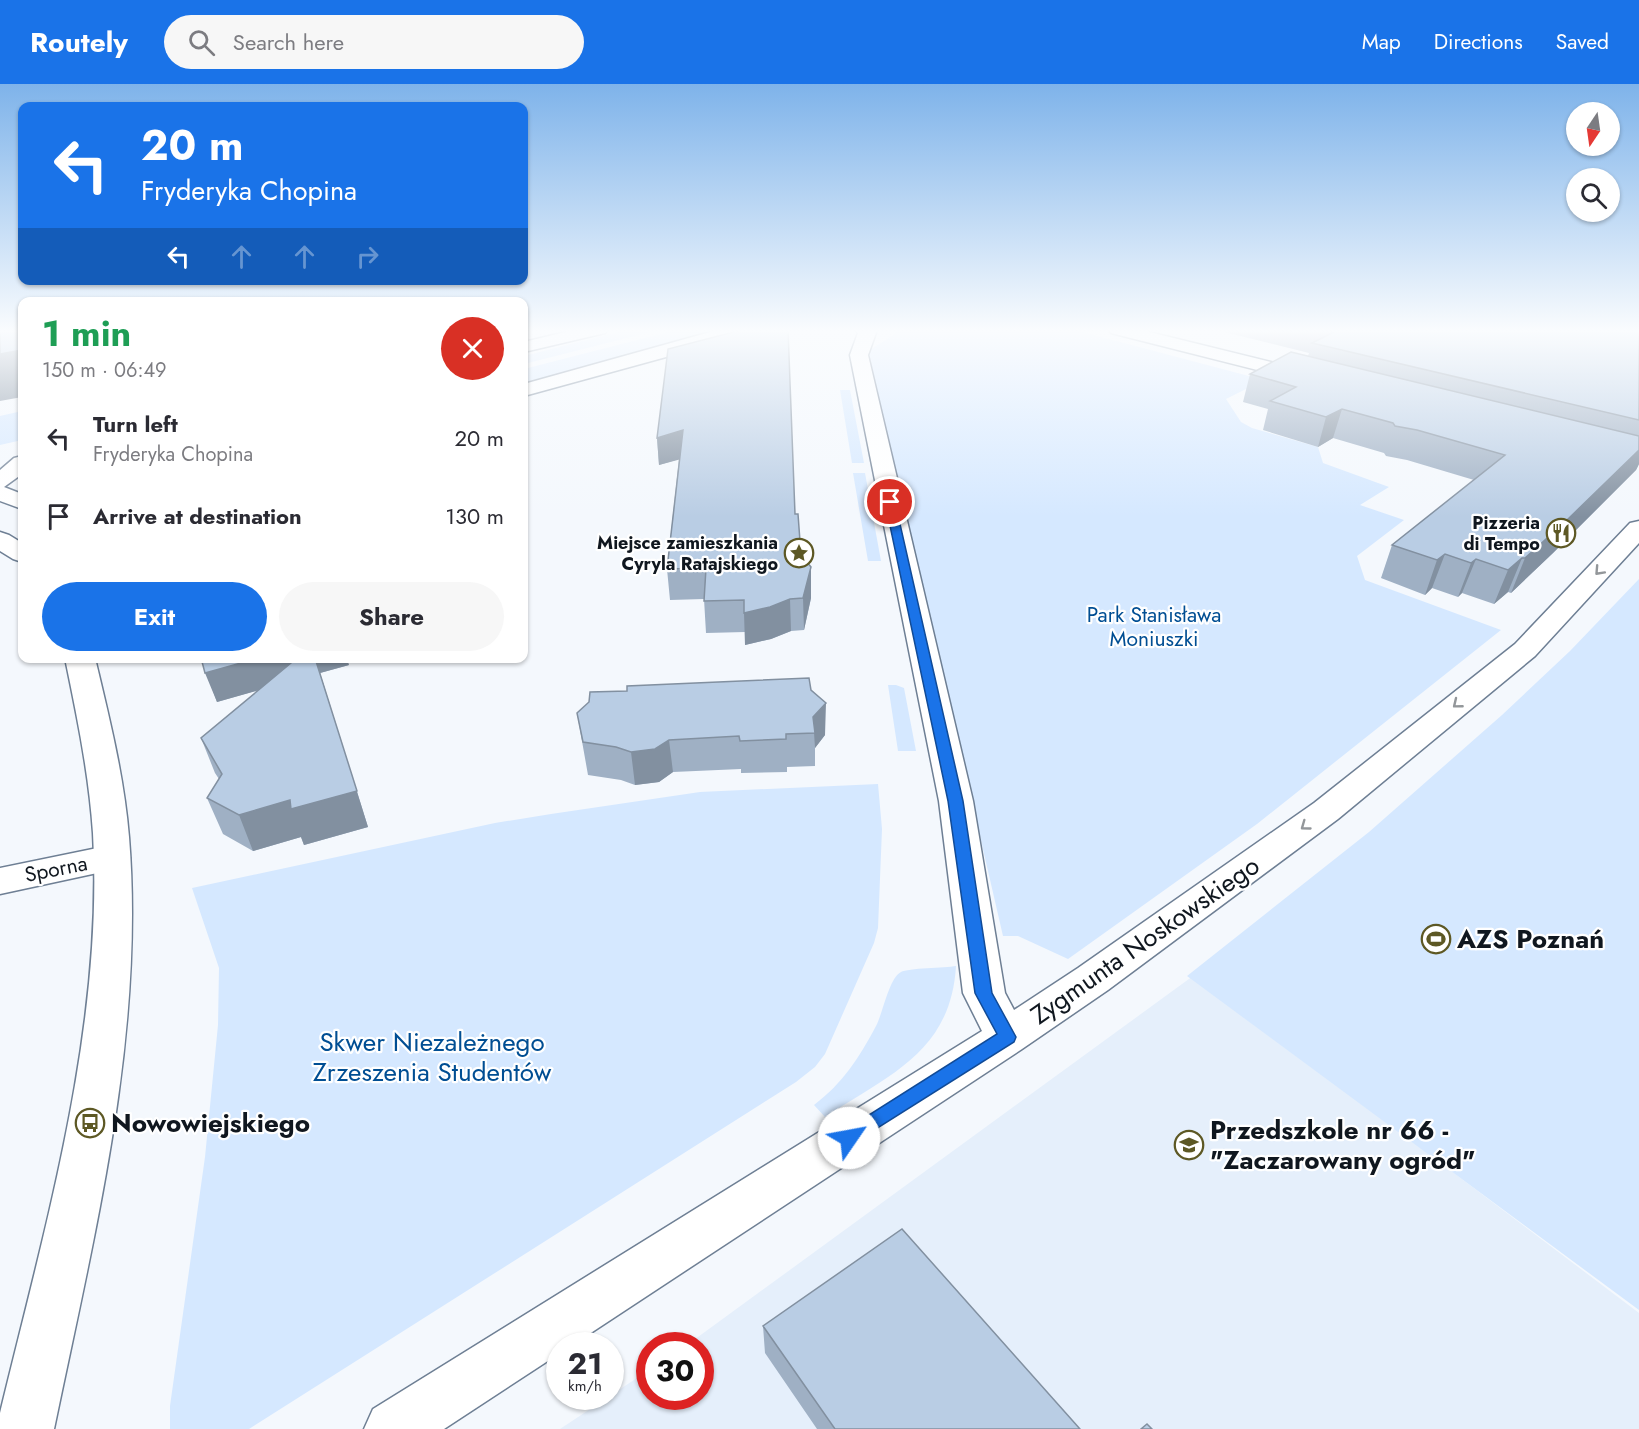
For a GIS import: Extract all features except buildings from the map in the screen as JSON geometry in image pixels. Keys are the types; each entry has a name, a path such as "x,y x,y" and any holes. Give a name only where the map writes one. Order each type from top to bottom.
{"street":[{"path":"867,392 956,801 984,993 1007,1037"},
{"path":"0,465 18,462"},
{"path":"0,481 18,465"},
{"path":"0,493 18,500"},
{"path":"0,516 18,512"},
{"name":"Zygmunta Noskowskiego","path":"393,1429 1007,1037 1102,972 1335,803 1525,650 1639,528"},
{"path":"0,540 18,551"},
{"path":"25,1429 90,1123 111,978 112,858 104,764 81,663"},
{"name":"Sporna","path":"0,881 112,858"}],"shaded area":[{"name":"Przedszkole nr 66 - \"Zaczarowany ogród\"","path":"1193,976 1639,1313 1639,1429 560,1429 589,1410 624,1410 624,1387 636,1379 636,1410 714,1410 714,1332 705,1332"}],"green space":[{"path":"840,392 850,392 864,463 852,463"},
{"name":"Park Stanisława Moniuszki","path":"877,392 1240,392 1226,399 1241,422 1252,428 1318,447 1323,463 1389,487 1360,505 1404,520 1357,556 1365,580 1501,630 1257,824 1068,959 1018,936 1003,936"},
{"path":"18,412 18,441 0,445 0,416"},
{"path":"853,473 865,473 881,561 868,561"},
{"name":"AZS Poznań","path":"1639,579 1639,1310 1187,976 1369,832 1502,715 1570,651"},
{"path":"888,685 904,688 916,751 898,751"},
{"name":"Skwer Niezależnego Zrzeszenia Studentów","path":"878,784 882,829 878,928 874,943 825,1054 815,1067 796,1082 249,1429 170,1429 170,1406 205,1157 218,1025 219,968 192,888 495,823 551,814 700,792"},
{"path":"956,966 952,995 942,1020 929,1040 913,1058 893,1073 825,1117 814,1105 834,1088 857,1059 879,1020 890,988 897,976 901,972 911,970"}],"place":[{"name":"Pizzeria di Tempo","path":"1561,533"},
{"name":"Miejsce zamieszkania Cyryla Ratajskiego","path":"799,553"},
{"name":"AZS Poznań","path":"1436,939"},
{"name":"Nowowiejskiego","path":"90,1123"},
{"name":"Przedszkole nr 66 - \"Zaczarowany ogród\"","path":"1189,1145"}],"route":[{"path":"849,1138 1007,1037 984,993 956,801 890,502"}]}
